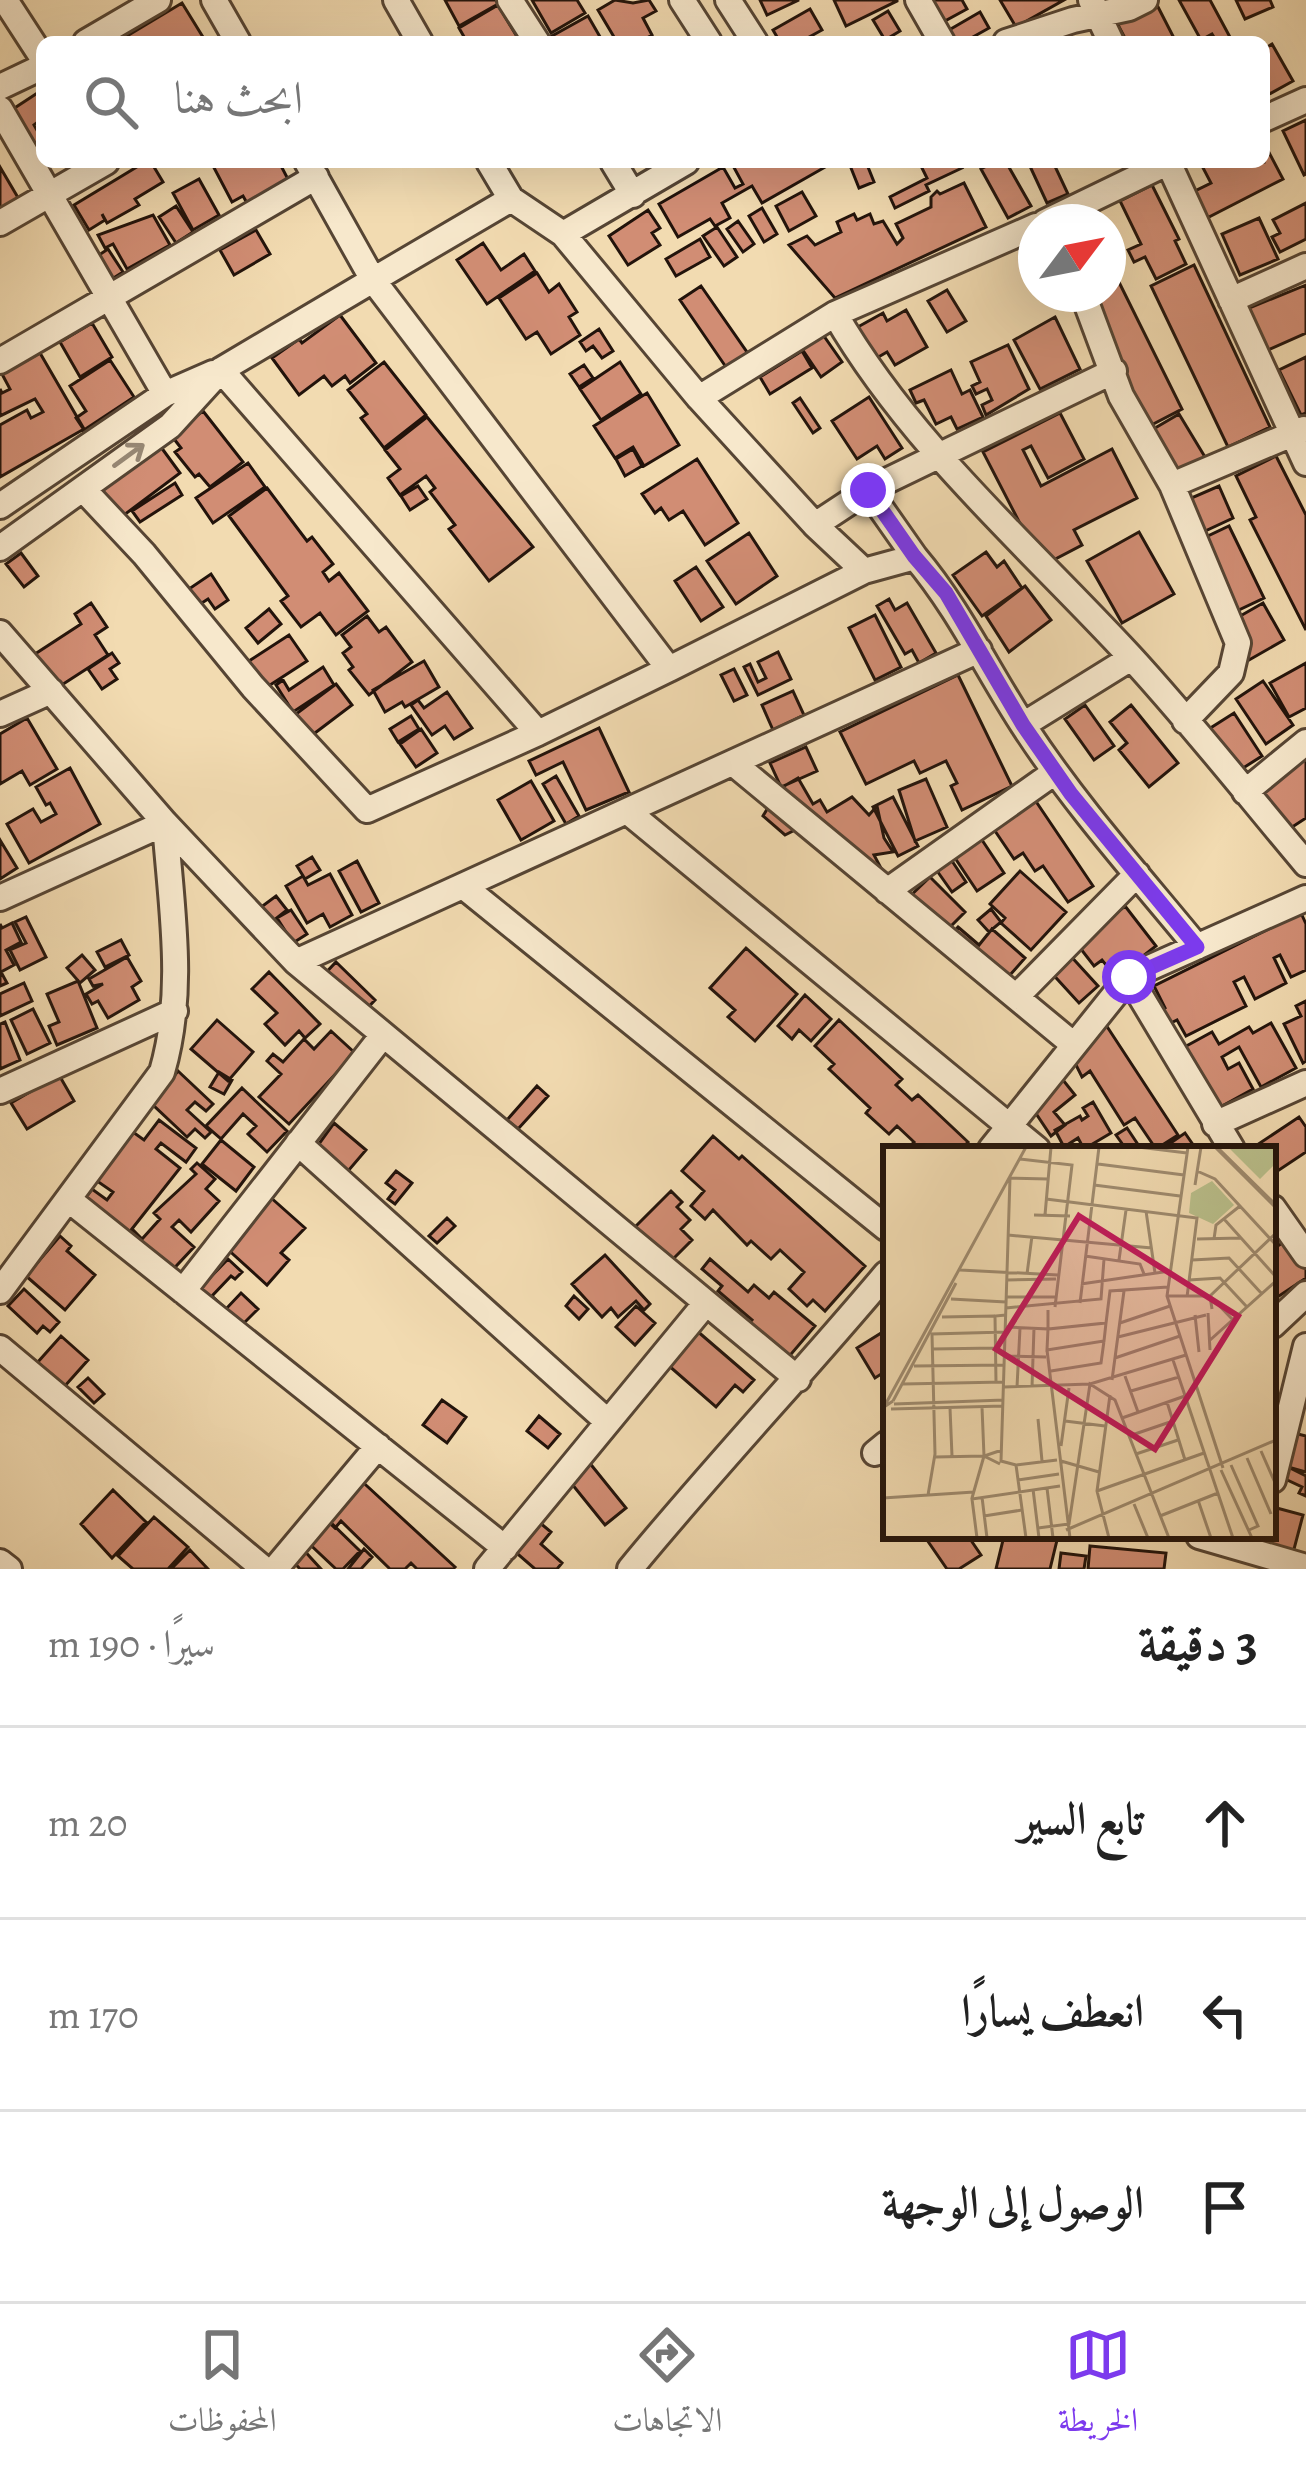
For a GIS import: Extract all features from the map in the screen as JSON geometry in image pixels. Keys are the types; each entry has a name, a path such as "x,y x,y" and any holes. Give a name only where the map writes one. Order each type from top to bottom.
{"street":[{"path":"96,36 158,0"},
{"path":"214,0 235,36"},
{"path":"396,0 417,36"},
{"path":"510,0 533,36"},
{"path":"682,0 705,36"},
{"path":"728,0 751,36"},
{"path":"918,0 939,36"},
{"path":"1024,36 1095,8 1145,0"},
{"path":"5,2 36,48"},
{"path":"1095,8 1108,36"},
{"path":"0,87 36,70"},
{"path":"1270,116 1306,100"},
{"path":"0,109 165,394"},
{"path":"0,223 96,168"},
{"path":"493,168 511,199 563,234 698,398 864,571"},
{"path":"617,168 633,195"},
{"path":"563,234 676,168"},
{"path":"1083,204 1156,168"},
{"path":"1171,168 1231,300 1299,431 1306,463"},
{"path":"0,361 312,169 373,280 669,668"},
{"path":"0,506 165,394 221,370 511,199"},
{"path":"698,398 835,314 1018,235"},
{"path":"1231,300 1306,266"},
{"path":"1090,312 1121,396 1172,484 1238,643 1231,673 1185,721"},
{"path":"835,314 857,353 939,456 1131,658 1306,864"},
{"path":"0,548 170,426 221,370"},
{"path":"221,370 538,733"},
{"path":"815,525 868,490 1114,371"},
{"path":"1172,484 1299,431"},
{"path":"83,488 253,687 367,810 538,733 864,571 914,556"},
{"path":"868,490 946,593 1055,772 1197,947"},
{"path":"0,633 165,823 296,962 798,1379"},
{"path":"296,962 979,650"},
{"path":"1023,725 1131,658"},
{"path":"0,714 50,691"},
{"path":"1245,792 1306,742"},
{"path":"733,763 1074,1045"},
{"path":"887,891 1055,772"},
{"path":"627,812 1033,1146"},
{"path":"0,898 165,823"},
{"path":"0,1292 162,1072 177,987 165,823"},
{"path":"1016,997 1137,874"},
{"path":"463,886 883,1226"},
{"path":"993,1146 1129,977 1306,898"},
{"path":"1129,977 1230,1146"},
{"path":"0,1090 175,1011"},
{"path":"183,1291 383,1034"},
{"path":"1215,1124 1306,1083"},
{"path":"298,1143 608,1422"},
{"path":"68,1199 505,1548"},
{"path":"1276,1212 1306,1255"},
{"path":"630,1569 705,1477 798,1379 883,1278"},
{"path":"1276,1322 1306,1294"},
{"path":"488,1569 706,1303"},
{"path":"1276,1468 1306,1346"},
{"path":"0,1348 264,1569"},
{"path":"1276,1374 1297,1384"},
{"path":"274,1569 377,1446"},
{"path":"1218,1539 1257,1545 1306,1567"},
{"path":"0,1562 8,1569"}],"building":[{"path":"445,0 496,0 498,4 459,26"},
{"path":"532,0 577,0 585,13 551,33"},
{"path":"615,0 649,0 656,11 643,18 652,35 613,36 598,10"},
{"path":"760,0 799,0 767,15"},
{"path":"834,0 897,0 897,1 846,26"},
{"path":"926,0 962,0 967,9 943,22"},
{"path":"1000,0 1064,0 1016,27"},
{"path":"1179,0 1210,0 1229,36 1199,36"},
{"path":"1236,0 1270,0 1273,7 1245,19"},
{"path":"182,3 202,36 127,36"},
{"path":"1156,3 1173,36 1124,36 1117,23"},
{"path":"498,5 517,36 464,36 459,28"},
{"path":"810,9 822,30 811,36 776,36 773,30"},
{"path":"888,11 900,31 883,36 873,20"},
{"path":"980,12 989,28 975,36 952,36 949,30"},
{"path":"588,16 600,36 552,36"},
{"path":"1270,45 1293,81 1270,94"},
{"path":"36,94 36,143 29,147 7,113"},
{"path":"1306,120 1306,174 1304,175 1283,131"},
{"path":"1270,154 1283,179 1207,218 1193,192 1211,183 1203,168 1270,168"},
{"path":"0,167 20,201 0,213"},
{"path":"135,168 155,168 163,182 135,199 139,205 107,223 102,214 105,220 89,230 74,205"},
{"path":"214,168 282,168 289,181 247,203 243,196 232,202"},
{"path":"721,168 735,188 743,184 734,168 823,168 762,203 752,186 722,203 730,218 715,226 710,219 678,237 659,204"},
{"path":"851,168 868,168 874,182 859,188"},
{"path":"922,168 962,168 926,185 929,191 895,208 890,197 927,178"},
{"path":"983,168 1009,168 1030,204 1018,204 1018,213 1008,218"},
{"path":"1031,168 1056,168 1068,194 1047,203"},
{"path":"199,179 219,215 193,230 173,193"},
{"path":"964,183 986,227 835,298 789,245 807,236 815,245 841,232 837,222 854,214 857,220 870,214 874,224 883,221 897,244 903,238 896,224 931,207 937,191 940,194"},
{"path":"1152,185 1186,264 1156,279 1145,257 1134,262 1128,250 1141,244 1126,204 1120,201"},
{"path":"802,192 816,216 789,231 776,206"},
{"path":"1306,203 1306,239 1280,252 1272,237 1280,233 1273,220"},
{"path":"176,206 193,232 176,243 159,217"},
{"path":"762,208 777,234 764,242 749,216"},
{"path":"648,210 660,228 652,233 660,245 628,265 609,236"},
{"path":"153,215 170,245 127,269 113,244 105,248 98,235"},
{"path":"1259,218 1278,259 1240,275 1222,234"},
{"path":"738,221 754,244 743,252 727,229"},
{"path":"717,227 737,257 724,266 703,236"},
{"path":"256,230 270,254 234,275 220,250"},
{"path":"700,239 710,257 676,276 666,259"},
{"path":"483,243 501,270 524,254 535,271 487,304 457,260"},
{"path":"108,249 123,272 112,279 96,257"},
{"path":"1194,265 1270,427 1228,447 1151,286"},
{"path":"537,273 549,292 559,284 577,312 569,317 580,335 551,354 537,332 526,339 499,298"},
{"path":"1306,285 1306,333 1268,350 1249,308"},
{"path":"701,286 749,355 728,370 680,300"},
{"path":"947,290 966,321 947,332 928,301"},
{"path":"1126,296 1182,409 1136,433 1086,312 1126,312"},
{"path":"906,310 927,347 895,365 887,352 875,359 856,328 883,313 887,321"},
{"path":"340,315 376,363 350,383 345,376 332,386 324,376 299,395 272,358"},
{"path":"1055,317 1080,369 1040,389 1014,340"},
{"path":"92,323 112,357 80,377 60,342"},
{"path":"599,329 613,351 602,358 593,346 586,351 580,342"},
{"path":"819,329 842,362 821,377 798,343"},
{"path":"1008,345 1029,389 986,415 982,405 992,400 987,389 976,394 972,386 980,382 971,362"},
{"path":"802,351 812,368 770,394 760,377"},
{"path":"40,353 84,429 0,477 0,425 27,410 31,418 43,412 35,399 0,416 0,389 2,393 10,389 2,374"},
{"path":"1306,357 1306,413 1301,415 1279,370"},
{"path":"110,360 134,397 84,430 76,418 86,411 70,386"},
{"path":"384,362 426,415 384,448 361,418 367,414 348,390"},
{"path":"620,362 641,394 601,420 580,389"},
{"path":"584,365 593,378 579,387 570,374"},
{"path":"951,370 962,394 970,390 983,417 957,429 951,417 936,424 924,400 916,403 910,390"},
{"path":"647,393 679,445 644,466 633,447 615,458 594,426"},
{"path":"869,397 902,448 885,459 877,446 857,459 832,421"},
{"path":"800,398 820,428 813,433 793,403"},
{"path":"203,411 243,462 210,487 175,452 181,448 171,435"},
{"path":"1060,413 1084,459 1048,478 1031,446 1023,450 1041,486 1112,449 1137,498 1074,530 1082,545 1042,566 983,452"},
{"path":"1179,414 1205,457 1176,474 1150,431"},
{"path":"427,417 533,547 489,581 449,529 455,525 430,492 435,488 426,476 400,495 388,478 400,469 385,450"},
{"path":"158,443 180,473 116,521 93,491"},
{"path":"633,449 642,466 625,476 616,459"},
{"path":"1276,456 1306,515 1306,630 1250,520 1256,517 1236,476"},
{"path":"697,459 738,523 705,545 683,511 669,520 661,508 655,513 642,494"},
{"path":"248,463 265,487 213,523 196,498"},
{"path":"175,483 182,495 140,522 132,511"},
{"path":"418,486 427,499 410,510 401,496"},
{"path":"1219,486 1233,518 1203,532 1189,499"},
{"path":"267,488 307,541 312,537 333,564 323,572 329,581 339,573 368,611 336,635 320,613 301,627 281,601 288,596 229,516"},
{"path":"1229,526 1264,598 1224,617 1189,545"},
{"path":"1139,532 1174,594 1122,623 1087,561"},
{"path":"749,533 777,576 736,604 707,561"},
{"path":"986,552 997,567 1004,561 1022,588 982,616 953,575"},
{"path":"21,553 38,576 24,587 6,564"},
{"path":"696,567 723,607 701,621 675,581"},
{"path":"211,574 228,600 215,609 208,599 194,608 183,593"},
{"path":"1025,586 1051,620 1009,652 986,616"},
{"path":"889,599 895,610 907,603 936,653 919,663 912,650 905,654 877,606"},
{"path":"91,603 107,627 95,635 108,655 54,690 32,656 81,624 75,614"},
{"path":"1263,603 1284,640 1249,660 1228,623"},
{"path":"269,609 281,624 258,643 246,628"},
{"path":"875,615 901,667 875,680 849,628"},
{"path":"367,616 379,632 386,627 412,662 369,695 349,670 353,667 343,653 351,647 342,635"},
{"path":"289,635 307,661 267,687 249,661"},
{"path":"778,652 791,679 758,695 744,667 750,664 758,682 766,678 758,662"},
{"path":"112,653 119,663 110,669 117,679 102,689 88,669"},
{"path":"424,661 439,687 405,707 402,702 385,712 373,690"},
{"path":"1306,663 1306,708 1289,717 1270,683"},
{"path":"323,667 334,685 293,712 276,685 283,680 289,690"},
{"path":"734,669 747,695 734,701 721,675"},
{"path":"958,675 1012,786 962,810 951,786 957,783 946,761 920,773 914,761 866,784 840,732"},
{"path":"1263,681 1293,725 1266,744 1236,699"},
{"path":"336,684 352,705 307,739 292,717"},
{"path":"793,691 804,715 773,730 762,705"},
{"path":"447,692 472,728 454,739 445,726 432,735 411,705 418,700 424,708"},
{"path":"1085,705 1114,746 1094,760 1065,719"},
{"path":"1131,705 1178,763 1149,787 1119,750 1127,743 1110,722"},
{"path":"1234,713 1262,756 1229,777 1201,734"},
{"path":"411,716 419,729 398,742 390,729"},
{"path":"27,718 57,769 30,785 22,771 0,784 0,734"},
{"path":"599,728 629,792 586,810 563,762 536,775 529,761"},
{"path":"421,729 437,753 416,767 400,744"},
{"path":"806,747 817,771 781,787 770,763"},
{"path":"1303,758 1306,818 1283,833 1254,790"},
{"path":"70,768 100,824 29,863 7,824 33,809 41,822 56,814 36,787"},
{"path":"556,776 579,816 566,824 543,784"},
{"path":"798,778 813,804 820,800 827,812 852,797 869,815 877,806 884,838 893,852 874,855 882,870 872,881 795,830 785,835 763,816 779,789"},
{"path":"926,779 947,827 915,841 899,790"},
{"path":"531,781 554,821 521,840 498,800"},
{"path":"893,797 918,846 898,856 873,807"},
{"path":"1035,800 1093,886 1068,902 1043,866 1035,871 1023,853 1014,859 993,828"},
{"path":"980,837 1004,873 977,891 953,855"},
{"path":"0,840 17,868 0,879"},
{"path":"312,857 320,870 305,879 297,866"},
{"path":"950,858 966,882 952,892 935,868"},
{"path":"357,861 379,903 361,912 339,871"},
{"path":"1020,871 1066,912 1031,950 1001,923 1005,918 990,904"},
{"path":"330,874 352,915 330,927 323,914 307,923 286,886 303,876 308,885"},
{"path":"930,877 965,912 939,938 904,902"},
{"path":"276,896 287,910 264,928 253,913"},
{"path":"1125,906 1156,946 1116,977 1102,960 1094,966 1077,944"},
{"path":"991,909 1001,922 989,932 978,920"},
{"path":"291,910 307,934 293,943 277,918"},
{"path":"1301,913 1306,924 1306,970 1291,977 1280,955 1274,958 1286,983 1255,999 1244,977 1234,982 1246,1006 1186,1036 1177,1020 1161,1028 1154,1014 1165,1008 1154,986"},
{"path":"26,917 46,957 20,970 10,950 26,943 15,922"},
{"path":"12,923 21,942 6,950 14,965 1,972 7,983 0,986 0,924 2,928"},
{"path":"958,927 979,945 992,929 1025,958 1002,984 949,937"},
{"path":"121,940 129,955 105,967 97,952"},
{"path":"746,948 797,994 755,1041 728,1017 735,1010 710,988"},
{"path":"1067,952 1098,986 1079,1003 1048,969"},
{"path":"82,955 95,970 80,983 67,968"},
{"path":"127,957 141,981 132,987 139,1000 108,1018 98,1001 92,1004 86,994 103,984 93,986 89,979"},
{"path":"336,962 375,1000 359,1017 319,980"},
{"path":"269,972 320,1024 305,1038 299,1031 285,1045 265,1024 277,1013 252,989"},
{"path":"78,981 97,1028 57,1045 49,1026 59,1022 47,994"},
{"path":"24,983 32,1001 0,1016 0,994"},
{"path":"805,995 831,1019 811,1041 799,1030 792,1039 778,1026"},
{"path":"1306,1001 1303,1063 1284,1024 1301,1016 1296,1006"},
{"path":"33,1009 50,1043 27,1054 11,1020"},
{"path":"217,1020 253,1052 228,1081 191,1049"},
{"path":"839,1020 902,1079 896,1085 912,1100 918,1095 968,1142 965,1146 911,1146 914,1142 897,1126 889,1134 866,1113 870,1108 829,1069 834,1064 815,1046"},
{"path":"5,1022 20,1060 0,1069 0,1024"},
{"path":"1271,1023 1296,1068 1261,1087 1239,1047 1222,1057 1228,1069 1239,1063 1253,1089 1213,1111 1179,1050 1212,1032 1219,1044 1249,1027 1253,1033"},
{"path":"1106,1025 1178,1135 1154,1146 1135,1118 1124,1125 1090,1071 1082,1077 1070,1053"},
{"path":"331,1031 355,1053 289,1124 259,1097 281,1074 267,1061 273,1054 283,1062 304,1039 314,1049"},
{"path":"178,1071 213,1104 206,1111 195,1102 187,1110 211,1132 205,1138 195,1129 187,1137 152,1104"},
{"path":"219,1072 232,1080 224,1094 210,1087"},
{"path":"59,1075 74,1101 27,1129 11,1103"},
{"path":"1063,1080 1075,1095 1054,1112 1065,1125 1051,1136 1031,1106"},
{"path":"537,1086 548,1096 518,1129 507,1120"},
{"path":"242,1088 287,1131 267,1152 248,1134 256,1126 243,1114 221,1139 206,1126"},
{"path":"1093,1102 1111,1133 1089,1146 1082,1146 1078,1138 1063,1146 1055,1130 1088,1116 1083,1108"},
{"path":"1299,1117 1306,1127 1306,1152 1276,1172 1276,1146 1256,1146"},
{"path":"159,1120 196,1148 186,1162 161,1143 156,1149 180,1168 124,1239 75,1212 92,1189 107,1200 113,1192 97,1181 133,1132 144,1140"},
{"path":"334,1123 366,1150 337,1184 308,1159"},
{"path":"1127,1128 1139,1146 1124,1146 1116,1135"},
{"path":"1185,1133 1194,1146 1166,1146"},
{"path":"713,1136 739,1159 742,1156 865,1266 825,1311 813,1300 807,1306 789,1289 804,1272 780,1250 771,1259 751,1241 747,1245 713,1210 705,1219 691,1206 704,1191 682,1171"},
{"path":"221,1140 254,1167 236,1191 202,1164"},
{"path":"197,1163 215,1179 206,1189 219,1201 191,1232 179,1220 172,1227 194,1247 164,1279 124,1242 134,1231 142,1239 160,1219 154,1213 196,1174 191,1169"},
{"path":"396,1171 412,1183 395,1204 388,1199 395,1190 386,1183"},
{"path":"671,1191 682,1202 677,1207 690,1220 681,1229 692,1240 662,1270 627,1235"},
{"path":"269,1196 305,1228 281,1253 289,1260 267,1285 224,1246"},
{"path":"447,1218 455,1226 437,1243 429,1236"},
{"path":"60,1236 71,1246 67,1251 95,1275 65,1310 26,1276"},
{"path":"1290,1238 1306,1263 1306,1278 1276,1298 1276,1247"},
{"path":"605,1255 650,1304 644,1310 636,1301 618,1317 611,1308 602,1317 572,1284"},
{"path":"228,1259 242,1272 235,1279 231,1276 212,1296 226,1309 241,1293 258,1309 237,1330 196,1292"},
{"path":"710,1259 748,1292 754,1285 769,1298 774,1292 815,1326 781,1366 741,1332 752,1320 718,1291 722,1286 702,1269"},
{"path":"24,1289 59,1322 50,1332 43,1326 37,1333 8,1306"},
{"path":"574,1296 588,1309 579,1319 566,1306"},
{"path":"636,1306 655,1323 635,1345 616,1327"},
{"path":"689,1324 754,1380 743,1392 735,1385 716,1407 660,1358"},
{"path":"883,1332 883,1373 875,1378 857,1348"},
{"path":"61,1336 88,1360 56,1396 29,1372"},
{"path":"88,1378 104,1394 94,1403 78,1387"},
{"path":"442,1400 466,1417 447,1443 423,1425"},
{"path":"539,1416 560,1434 548,1448 527,1431"},
{"path":"1290,1432 1306,1436 1306,1472 1281,1465"},
{"path":"584,1456 626,1508 605,1525 563,1473"},
{"path":"1286,1466 1306,1476 1306,1496 1299,1493 1302,1487 1281,1477"},
{"path":"355,1475 455,1567 417,1569 411,1563 405,1569 390,1569 341,1521 335,1528 319,1513"},
{"path":"113,1490 146,1522 112,1558 81,1524"},
{"path":"1276,1508 1303,1515 1293,1553 1265,1545 1267,1539 1276,1539"},
{"path":"322,1514 360,1551 343,1569 336,1569 301,1536"},
{"path":"154,1517 188,1547 168,1569 133,1569 118,1556"},
{"path":"539,1522 551,1532 541,1544 562,1563 557,1569 535,1569 513,1550"},
{"path":"970,1539 981,1555 959,1569 947,1569 927,1540"},
{"path":"1003,1539 1057,1539 1050,1569 996,1569"},
{"path":"300,1546 321,1569 300,1569 289,1557"},
{"path":"1090,1546 1166,1553 1164,1569 1088,1569"},
{"path":"364,1549 372,1557 361,1569 348,1569"},
{"path":"190,1550 208,1569 171,1569"},
{"path":"1061,1553 1086,1556 1084,1569 1059,1569"}],"route":[{"path":"868,490 946,593 1023,725 1071,794 1197,947 1129,977"}]}
